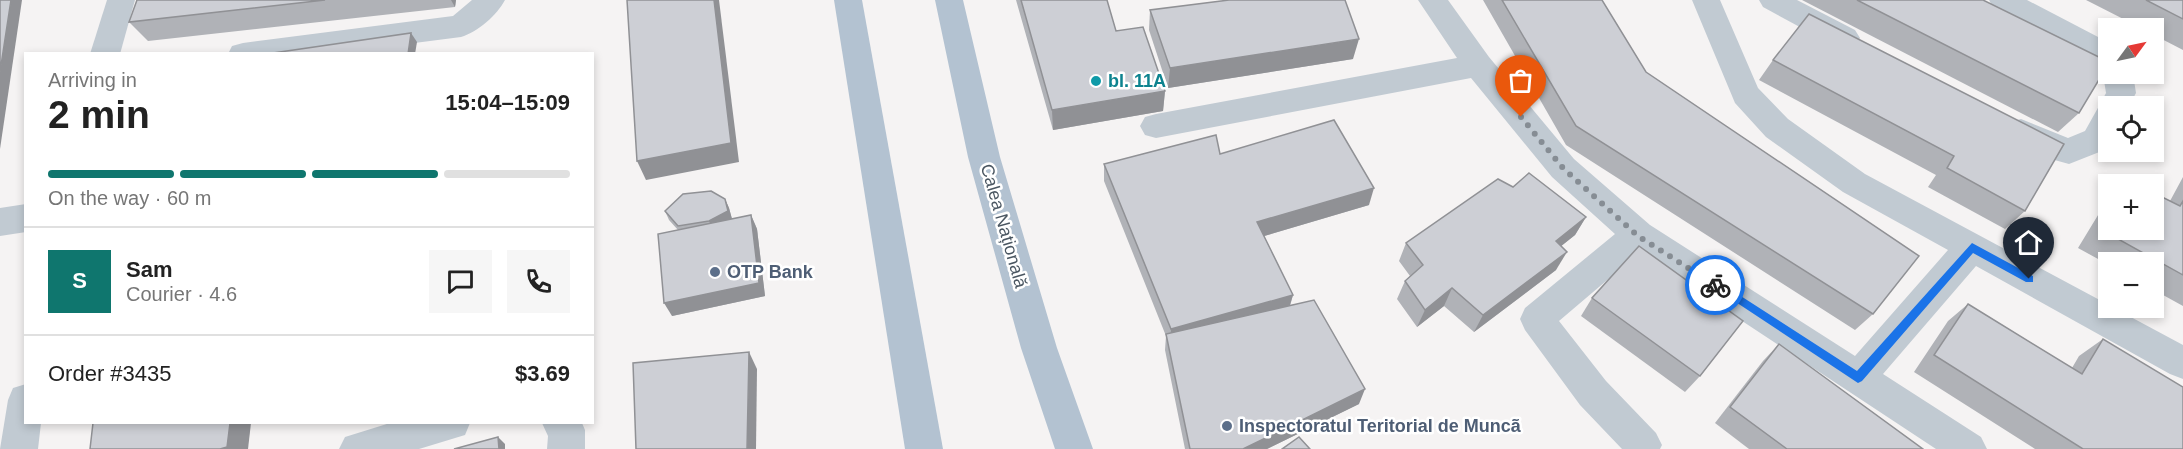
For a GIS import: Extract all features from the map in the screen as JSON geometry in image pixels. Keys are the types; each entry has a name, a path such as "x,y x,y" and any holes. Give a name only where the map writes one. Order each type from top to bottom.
{"main road":[{"path":"848,0 924,449"},
{"name":"Calea Națională","path":"949,0 984,157 1040,348 1074,449"}],"street":[{"path":"106,52 121,0"},
{"path":"259,52 461,26 491,0"},
{"path":"1432,0 1478,65 1563,168 1638,236 1968,449"},
{"path":"1706,0 1746,95 1777,128 1854,183 2183,363"},
{"path":"1773,0 1865,49"},
{"path":"2003,0 2089,46 2098,54"},
{"path":"1156,126 1478,65"},
{"path":"1999,120 2051,147 2069,151 2096,140 2098,136"},
{"path":"0,222 24,218"},
{"path":"1638,236 1537,319 1593,393 1643,445"},
{"path":"1858,378 1972,247"},
{"path":"19,449 24,414"},
{"path":"360,449 448,424"},
{"path":"561,424 567,430 566,449"}],"building":[{"path":"0,0 11,0 0,72"},
{"path":"137,0 325,0 129,22"},
{"path":"627,0 714,0 731,143 637,161"},
{"name":"bl. 11A","path":"1021,0 1107,0 1116,31 1143,27 1165,91 1052,110"},
{"name":"bl. 11A","path":"1229,0 1345,0 1359,39 1170,68 1150,10"},
{"path":"1502,0 1602,0 1646,72 1919,256 1873,314 1576,126"},
{"path":"1857,0 1983,0 2098,57 2098,81 2079,113"},
{"path":"2146,0 2183,0 2183,19"},
{"path":"1809,14 2064,144 2025,211 1947,168 1954,156 1773,60"},
{"path":"411,33 408,52 280,52"},
{"path":"1334,120 1374,188 1257,222 1293,295 1171,329 1104,164 1216,135 1220,154"},
{"path":"1529,173 1586,217 1556,241 1567,252 1483,315 1452,288 1425,310 1405,281 1423,265 1406,243 1498,179 1513,187"},
{"path":"711,191 725,199 728,211 709,221 678,226 665,211 683,194"},
{"path":"2164,198 2180,206 2183,201 2183,275 2164,264 2164,252 2142,252 2120,240 2164,240"},
{"name":"OTP Bank","path":"751,215 759,283 664,303 658,234"},
{"path":"1639,246 1743,321 1700,376 1592,298"},
{"path":"1314,300 1365,389 1243,449 1190,449 1166,334"},
{"path":"1968,304 2082,374 2103,339 2183,387 2183,449 2083,449 1934,355"},
{"path":"1779,344 1923,449 1787,449 1730,407"},
{"path":"749,352 747,449 636,449 633,363"},
{"path":"93,424 230,424 227,447 220,449 90,449"},
{"path":"498,437 499,449 454,449"},
{"path":"1299,437 1310,449 1282,449"}],"way so far":[{"path":"1521,117 1563,168 1638,236 1715,285"}],"place":[{"name":"bl. 11A","path":"1096,81"},
{"name":"OTP Bank","path":"715,272"},
{"name":"Inspectoratul Teritorial de Muncã","path":"1227,426"}],"route":[{"path":"1715,285 1858,378 1972,247 2029,279"}]}
